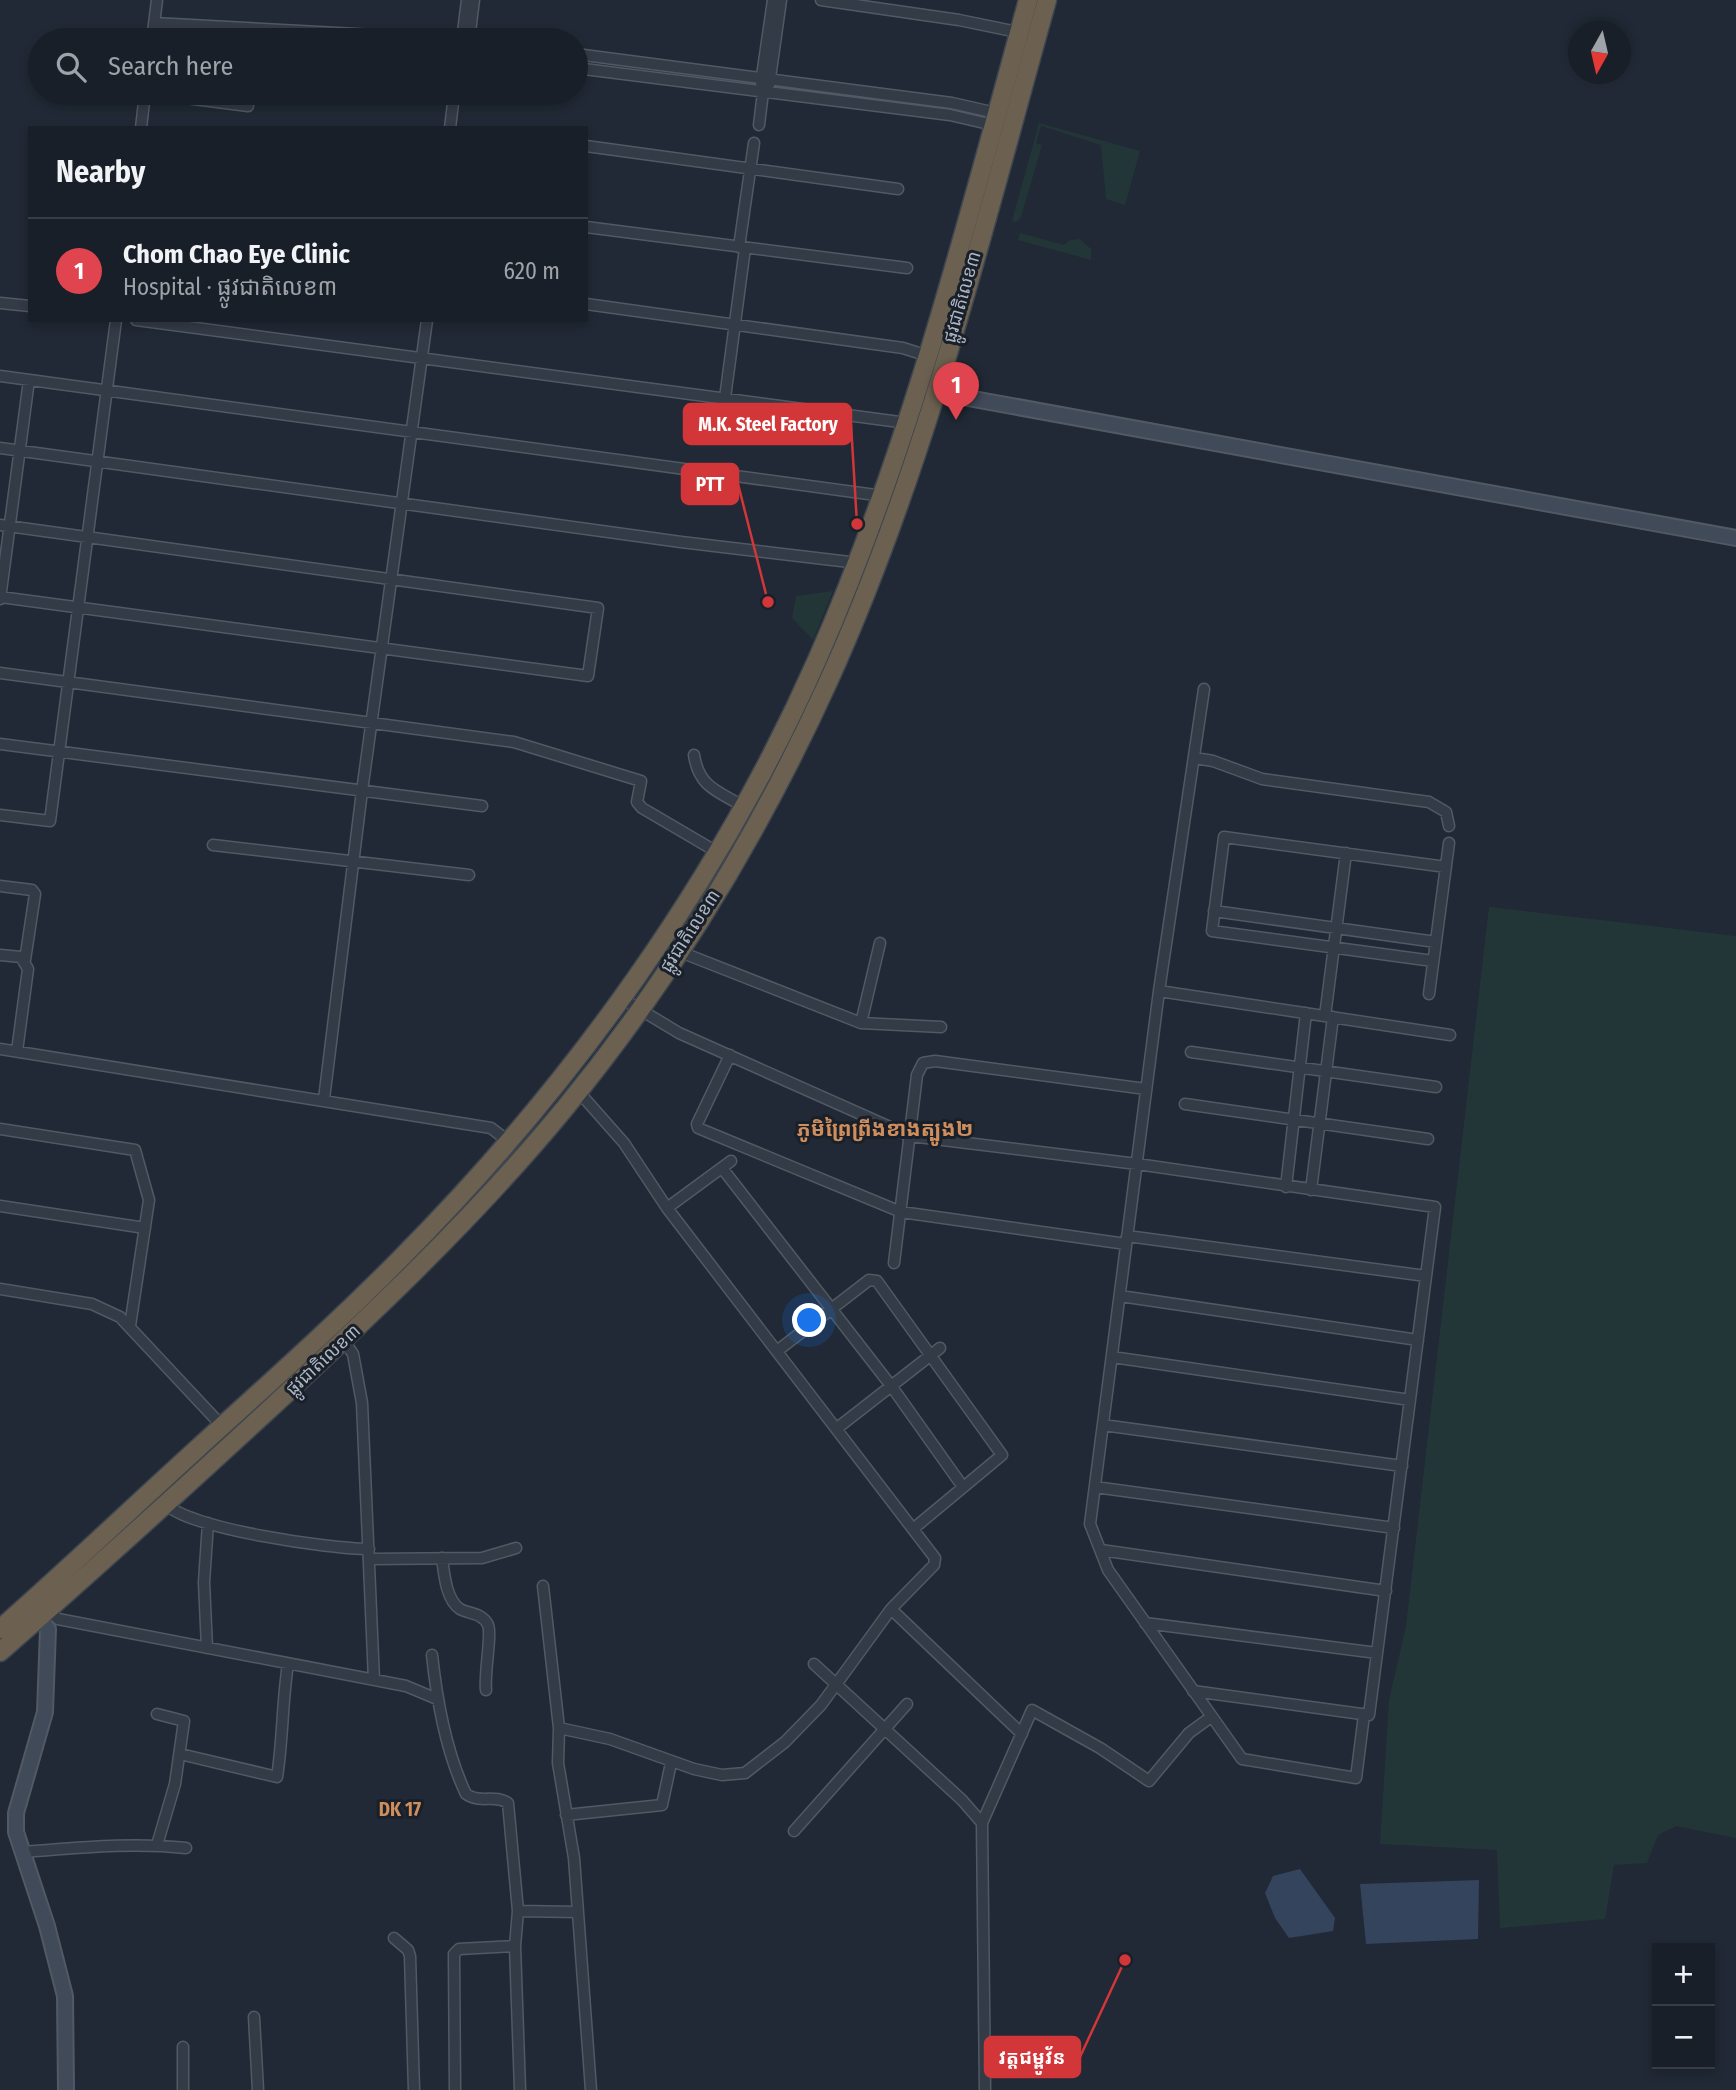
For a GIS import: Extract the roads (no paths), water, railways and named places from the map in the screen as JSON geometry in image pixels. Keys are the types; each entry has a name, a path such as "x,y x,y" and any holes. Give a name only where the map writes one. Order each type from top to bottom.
{"highway":[{"name":"ផ្លូវជាតិលេខ៣","path":"0,1629 397,1263 562,1077 621,998 716,852 743,806 808,679 858,564 918,385 935,358 1028,34 1028,0"},
{"name":"ផ្លូវជាតិលេខ៣","path":"0,1652 48,1619 166,1504 425,1264 524,1157 578,1091 678,951 761,817 827,684 883,551 936,390 935,358 995,119 1028,34 1047,0"}],"street":[{"path":"153,28 157,0"},
{"path":"464,28 467,0"},
{"path":"470,28 474,0"},
{"path":"766,79 773,0"},
{"path":"759,125 781,0"},
{"path":"821,0 1028,34"},
{"path":"154,23 223,28"},
{"path":"588,56 952,103 995,119"},
{"path":"588,70 995,119"},
{"path":"141,126 144,105"},
{"path":"240,105 248,106"},
{"path":"450,126 453,105"},
{"path":"725,398 754,143"},
{"path":"588,146 898,189"},
{"path":"588,227 907,268"},
{"path":"0,303 28,306"},
{"path":"588,304 903,348 935,358"},
{"path":"0,815 50,821 117,322"},
{"path":"151,322 907,423"},
{"path":"324,1099 371,720 427,322"},
{"path":"0,376 883,496"},
{"path":"5,525 598,608 588,676 0,597 5,525 29,380"},
{"path":"918,385 1736,538"},
{"path":"0,448 402,505 858,564"},
{"path":"0,673 371,720 514,742 641,781 637,802 642,808 716,852"},
{"path":"1204,689 1159,991 1090,1524 1108,1570 1245,1761 1356,1778 1364,1715"},
{"path":"0,744 482,806"},
{"path":"694,755 697,773 704,782 743,806"},
{"path":"1195,758 1213,761 1262,779 1429,802 1446,813 1449,826"},
{"path":"1433,961 1212,931 1224,837 1446,867"},
{"path":"1429,994 1449,843"},
{"path":"213,845 469,875"},
{"path":"1311,1190 1326,1072 1334,947 1346,853"},
{"path":"0,886 32,890 35,894 25,960 28,969 17,1051"},
{"path":"1214,911 1436,942"},
{"path":"861,1023 880,943"},
{"path":"678,951 861,1023 941,1027"},
{"path":"0,955 25,960"},
{"path":"1159,991 1450,1035"},
{"path":"621,998 679,1033 909,1136 1137,1164 1435,1207 1369,1715 1193,1690"},
{"path":"1286,1187 1306,1013"},
{"path":"0,1049 324,1099 491,1128 508,1141"},
{"path":"1191,1052 1436,1087"},
{"path":"730,1055 697,1124 698,1128 901,1212 1426,1276"},
{"path":"894,1263 917,1075 923,1063 935,1061 1146,1089"},
{"path":"559,1728 610,1739 671,1763 722,1775 745,1773 785,1742 838,1686 891,1609 936,1562 667,1208 624,1143 578,1091"},
{"path":"1185,1104 1428,1139"},
{"path":"0,1129 135,1150 149,1200 130,1326"},
{"path":"667,1208 731,1161"},
{"path":"722,1168 892,1387 963,1487"},
{"path":"0,1206 145,1228"},
{"path":"777,1351 873,1279 1002,1455 913,1529"},
{"path":"0,1289 92,1304 108,1310 130,1326 222,1426"},
{"path":"1120,1296 1418,1340"},
{"path":"344,1341 353,1354 362,1403 374,1680"},
{"path":"836,1429 940,1348"},
{"path":"1112,1357 1410,1400"},
{"path":"1103,1425 1402,1466"},
{"path":"1095,1487 1394,1528"},
{"path":"166,1504 175,1513 208,1523 369,1554 482,1558 516,1548"},
{"path":"206,1648 204,1582 208,1523"},
{"path":"1101,1550 1385,1591"},
{"path":"442,1558 444,1578 453,1600 460,1609 480,1616 488,1624 490,1637 484,1672 486,1690"},
{"path":"543,1586 559,1728 558,1763 578,1912 591,2090"},
{"path":"891,1609 1022,1734"},
{"path":"66,2090 65,1996 47,1926 22,1853 16,1813 45,1712 48,1619 407,1686 437,1699"},
{"path":"1145,1623 1377,1653"},
{"path":"432,1655 437,1699 451,1754 466,1794 478,1800 500,1799 508,1803 518,1911 515,1946 520,2090"},
{"path":"180,1755 276,1777 283,1733 281,1707 288,1664"},
{"path":"814,1664 962,1800 982,1823"},
{"path":"794,1831 907,1704"},
{"path":"985,2090 982,1823 1032,1710 1100,1748 1149,1781 1189,1733 1212,1717"},
{"path":"157,1714 184,1721 176,1784 157,1845"},
{"path":"566,1815 662,1805 671,1763"},
{"path":"22,1853 157,1845 186,1848"},
{"path":"518,1911 578,1912"},
{"path":"394,1938 408,1950 410,1956 414,2090"},
{"path":"455,2090 454,1954 459,1949 515,1946"},
{"path":"254,2017 258,2090"},
{"path":"183,2047 183,2090"}],"water":[{"path":"1300,1869 1335,1918 1333,1931 1289,1938 1275,1918 1265,1893 1273,1876"},
{"path":"1479,1880 1478,1939 1366,1944 1360,1884"}],"place":[{"name":"Chom Chao Eye Clinic","path":"956,420"},
{"name":"M.K. Steel Factory","path":"857,524"},
{"name":"PTT","path":"768,602"},
{"name":"វត្តជម្ពូវ័ន","path":"1125,1960"}],"district":[{"name":"ភូមិព្រៃព្រីងខាងត្បូង២","path":"885,1129"},
{"name":"DK 17","path":"400,1809"}]}
